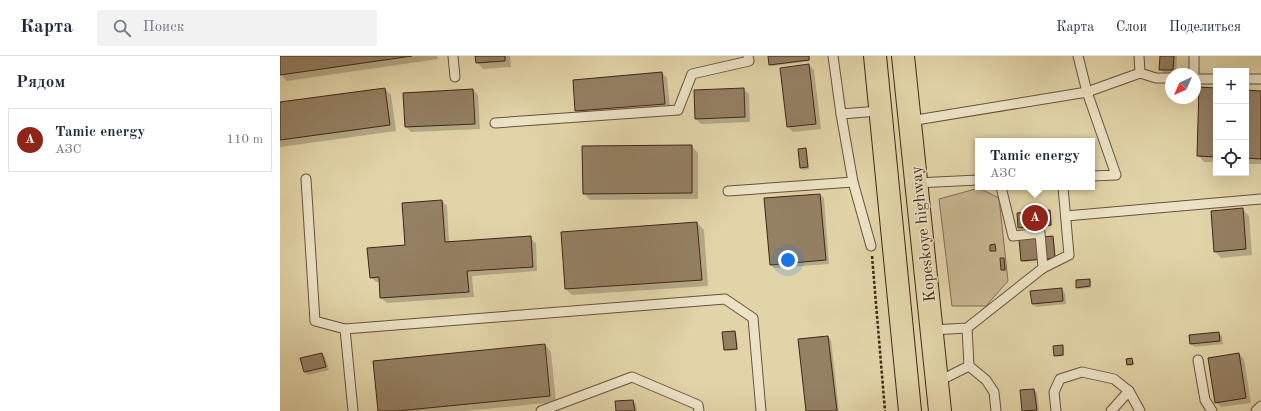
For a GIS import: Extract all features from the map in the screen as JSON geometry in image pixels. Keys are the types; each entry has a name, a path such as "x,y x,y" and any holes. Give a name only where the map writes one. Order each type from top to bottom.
{"main road":[{"name":"Kopeskoye highway","path":"875,56 910,411"},
{"name":"Kopeskoye highway","path":"906,60 916,183 940,411"},
{"path":"908,386 937,382"}],"lane":[{"path":"453,56 455,77"},
{"path":"495,123 678,110 692,74 749,61 748,56"},
{"path":"833,56 840,114 853,182 871,246"},
{"path":"1078,56 1087,92 1116,175 1095,176"},
{"path":"1139,56 1140,74"},
{"path":"1194,56 1194,68"},
{"path":"910,121 1087,92 1140,74 1156,78 1165,78"},
{"path":"1201,79 1213,79"},
{"path":"1249,79 1261,79"},
{"path":"840,114 880,111"},
{"path":"306,179 315,321 345,328 725,299 753,318 761,411"},
{"path":"916,183 975,180"},
{"path":"728,191 853,182"},
{"path":"1002,190 1013,236 1040,233 1043,268"},
{"path":"932,330 967,328 1043,268 1070,255 1063,190"},
{"path":"1066,216 1261,199"},
{"path":"345,328 353,411"},
{"path":"967,328 969,366 986,380 994,392 996,411"},
{"path":"1198,360 1205,400 1212,411"},
{"path":"937,382 969,366"},
{"path":"1056,411 1054,392 1060,379 1082,372 1114,379 1129,392 1140,411"},
{"path":"541,411 632,376 698,405 700,411"},
{"path":"1111,411 1129,392"},
{"path":"1256,411 1261,406"}],"path":[{"path":"871,246 885,411"}],"shaded area":[{"path":"975,189 983,190 999,198 1008,281 986,306 952,306 939,199"}],"building":[{"path":"280,56 412,56 280,75"},
{"path":"475,56 505,56 505,61 476,63"},
{"path":"768,56 809,56 809,60 769,65"},
{"path":"1160,56 1174,56 1173,68 1159,70"},
{"path":"809,64 816,124 787,127 780,68"},
{"path":"662,72 665,104 575,111 573,80"},
{"path":"1201,87 1213,88 1213,157 1197,156 1199,104 1201,104"},
{"path":"385,88 390,125 280,140 280,102"},
{"path":"744,88 745,117 695,119 694,90"},
{"path":"473,89 475,124 405,127 403,93"},
{"path":"1249,90 1261,91 1261,159 1249,158"},
{"path":"692,145 692,193 583,194 582,146"},
{"path":"806,148 808,167 800,168 798,149"},
{"path":"820,194 826,260 770,265 764,198"},
{"path":"442,200 445,242 531,236 533,267 467,271 469,292 380,298 379,277 370,278 367,248 405,245 402,203"},
{"path":"1243,208 1246,249 1214,252 1211,211"},
{"path":"1050,210 1051,225 1018,228 1017,213"},
{"path":"697,222 702,280 565,289 561,232"},
{"path":"1053,236 1055,258 1021,261 1019,239"},
{"path":"995,244 996,251 990,251 990,245"},
{"path":"1000,258 1004,258 1005,270 1001,270"},
{"path":"1090,279 1090,286 1076,288 1076,280"},
{"path":"1062,288 1063,301 1032,304 1030,291"},
{"path":"735,331 737,349 724,350 722,332"},
{"path":"1219,332 1220,341 1190,344 1189,335"},
{"path":"828,336 837,411 806,411 798,339"},
{"path":"545,344 550,396 397,411 378,411 373,361"},
{"path":"1063,345 1063,355 1054,356 1053,346"},
{"path":"322,353 326,367 304,372 300,358"},
{"path":"1239,353 1246,398 1215,403 1208,358"},
{"path":"1132,358 1133,364 1127,365 1126,359"},
{"path":"1034,389 1037,410 1022,411 1020,390"},
{"path":"633,400 635,411 616,411 615,401"}],"place":[{"name":"Tamic energy","path":"1035,218"}]}
